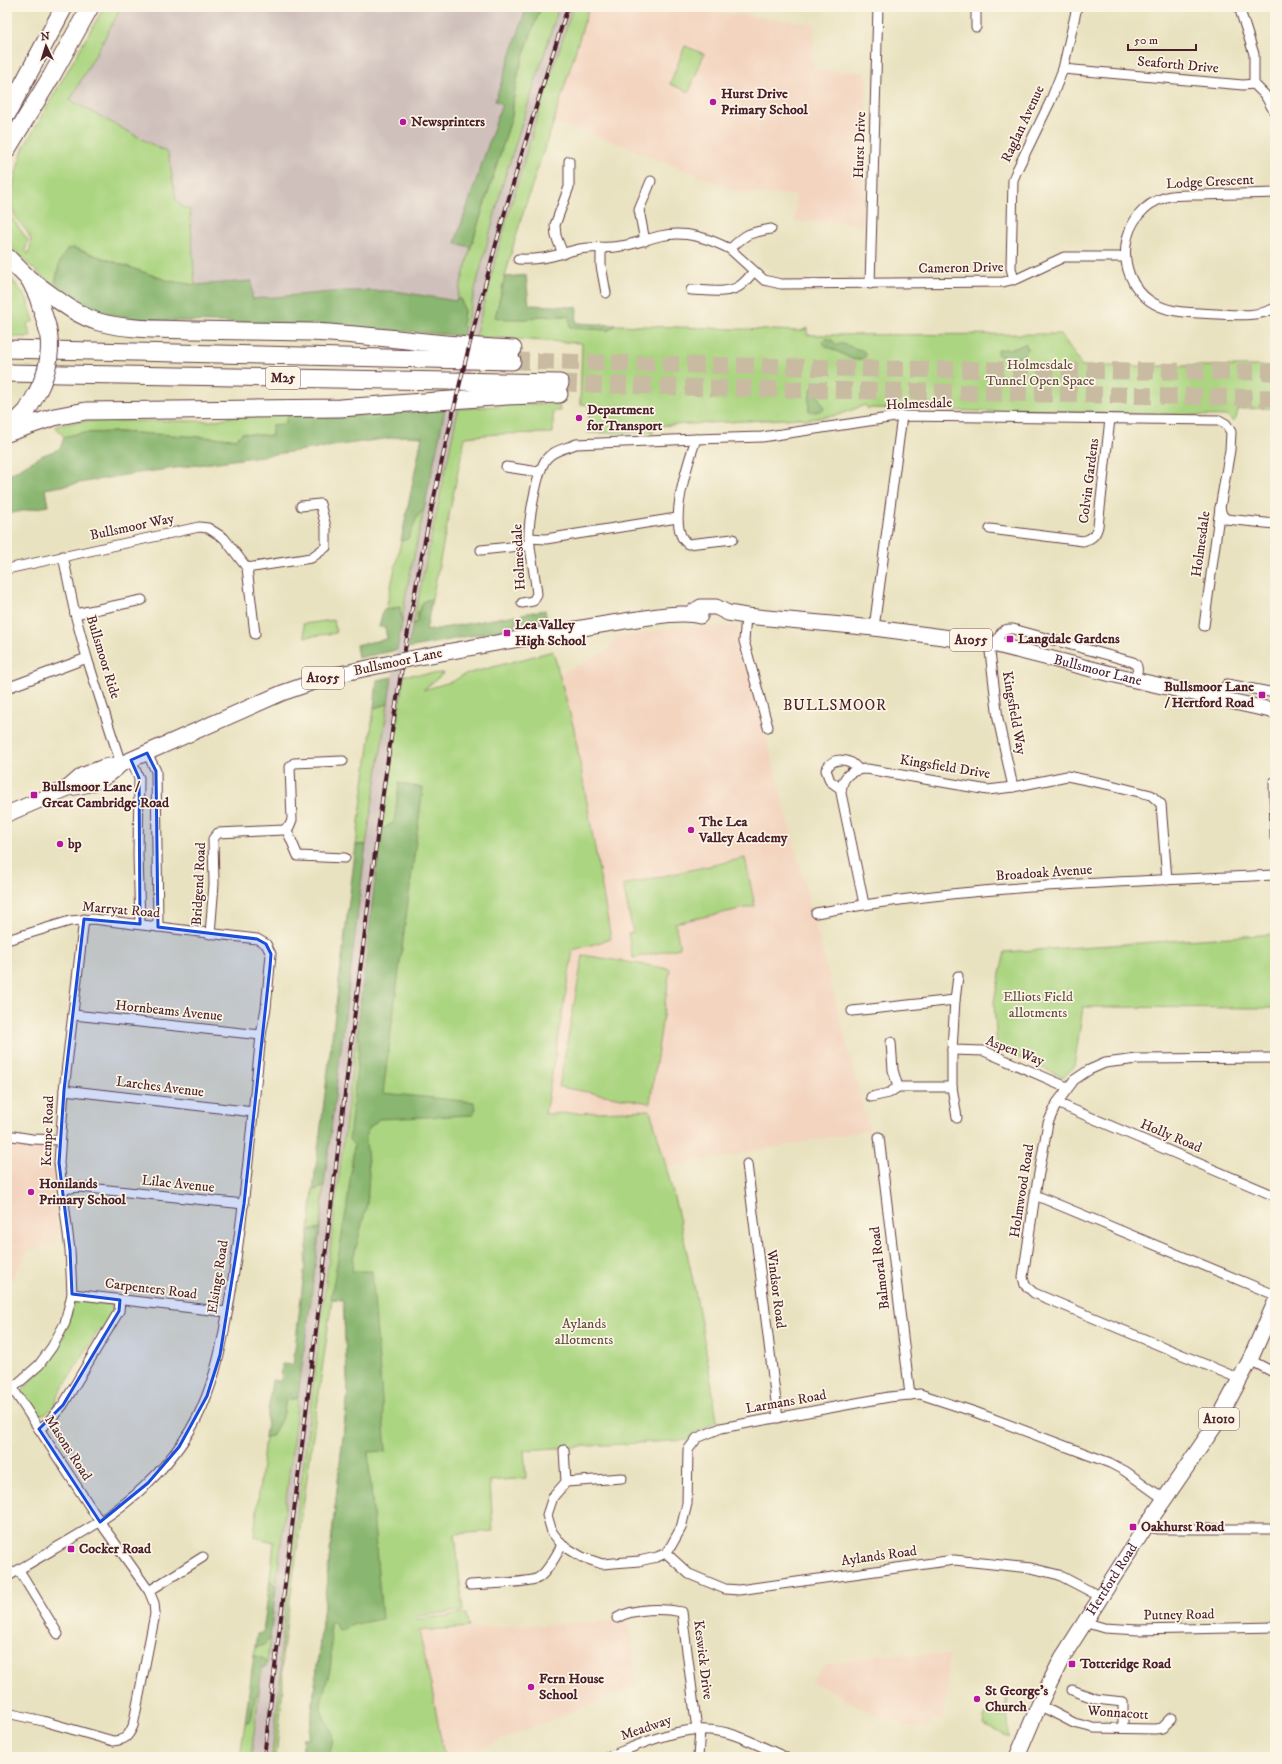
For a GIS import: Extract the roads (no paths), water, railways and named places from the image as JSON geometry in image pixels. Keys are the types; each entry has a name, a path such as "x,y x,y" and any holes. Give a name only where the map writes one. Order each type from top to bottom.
{"highway":[{"path":"7,114 64,7"},
{"path":"7,149 51,77 90,7"},
{"path":"7,103 22,87"},
{"path":"7,257 30,280 38,297 50,341 48,366 37,393 27,411 7,432"},
{"name":"M25","path":"7,349 512,355 484,348 350,334 170,329 122,326 84,317 69,309 30,280"},
{"name":"M25","path":"7,373 560,388 507,396 346,408 86,411 61,415 7,432"}],"main road":[{"name":"Bullsmoor Lane","path":"7,814 68,788 82,776 104,767 126,762 282,693 332,676 409,659 596,626 691,613 709,617 718,617 728,613 874,628 993,644 1135,680 1275,711"},
{"name":"Hertford Road","path":"1017,1757 1039,1705 1062,1658 1146,1526 1216,1424 1250,1360 1275,1303"}],"street":[{"name":"Hurst Drive","path":"870,284 878,7"},
{"path":"976,7 976,27"},
{"name":"Raglan Avenue","path":"1014,280 1011,268 1013,180 1064,69 1077,7"},
{"path":"1239,7 1254,54 1254,84 1265,95 1275,113"},
{"name":"Seaforth Drive","path":"1064,69 1243,85 1254,84"},
{"path":"563,254 556,236 555,225 569,187 569,161"},
{"path":"645,241 639,210 651,181"},
{"name":"Lodge Crescent","path":"1275,193 1183,195 1166,197 1158,200 1145,208 1131,226 1125,244 1124,257 1128,271 1136,285 1151,301 1164,308 1181,312 1237,314 1255,314 1275,308"},
{"path":"730,250 745,236 753,232 771,229"},
{"name":"Cameron Drive","path":"518,259 539,260 576,250 601,247 619,247 645,241 662,235 690,234 711,240 730,250 754,271 770,282 792,284 870,284 1003,282 1014,280 1064,257 1124,257"},
{"path":"601,247 601,266 606,292"},
{"path":"691,290 726,290 736,288 742,285 754,271"},
{"path":"874,628 902,416"},
{"name":"Holmesdale","path":"522,603 533,601 537,594 530,541 530,522 539,472 547,457 576,444 762,438 902,416 1219,420 1226,424 1231,432 1230,450 1220,508 1204,626"},
{"name":"Colvin Gardens","path":"990,529 1083,541 1090,539 1096,534 1110,419"},
{"path":"696,439 684,475 677,518 681,538 688,544 732,539"},
{"path":"506,467 539,472"},
{"path":"255,634 247,568 311,558 326,547 326,527 320,504 301,506"},
{"path":"1220,508 1222,515 1226,519 1275,524"},
{"path":"481,550 677,518"},
{"name":"Bullsmoor Way","path":"7,569 199,527 208,528 224,538 247,568"},
{"name":"Bullsmoor Ride","path":"63,556 75,614 87,658 126,762 139,778 138,855 140,924"},
{"path":"75,614 142,600"},
{"path":"746,616 744,641 768,727"},
{"name":"Kingsfield Way","path":"993,644 998,719 1013,788"},
{"path":"7,688 87,658"},
{"path":"1221,699 1224,688 1227,684 1275,693"},
{"path":"147,753 156,771 158,927"},
{"name":"Kingsfield Drive","path":"841,789 830,781 826,770 828,765 835,761 848,760 858,769 867,769 988,790 1013,788 1067,776 1150,795 1156,798 1161,804 1167,880"},
{"path":"343,761 294,763 290,767 292,820 286,828 298,856 345,858"},
{"path":"858,769 851,772 845,778 841,789 864,904"},
{"path":"1274,782 1275,838"},
{"name":"Bridgend Road","path":"210,934 214,884 213,839 218,833 284,830 286,828"},
{"name":"Broadoak Avenue","path":"816,913 864,904 1012,888 1275,875"},
{"name":"Marryat Road","path":"7,940 70,921 84,919 140,924 210,934"},
{"name":"Kempe Road","path":"10,1391 39,1365 52,1347 65,1323 72,1294 70,1250 59,1163 64,1090 74,1015 84,919"},
{"name":"Elsinge Road","path":"7,1577 100,1522 128,1502 148,1483 179,1447 207,1396 220,1355 244,1204 261,1035 266,1008 271,954 266,944 257,939 210,934"},
{"path":"957,1118 952,1087 952,1050 958,976"},
{"path":"852,1011 955,1000"},
{"name":"Hornbeams Avenue","path":"74,1015 261,1035"},
{"path":"891,1042 893,1070 898,1087"},
{"name":"Aspen Way","path":"952,1050 984,1051 1068,1087"},
{"name":"Holmwood Road","path":"1240,1379 1034,1293 1025,1285 1023,1277 1035,1195 1048,1123 1057,1102 1074,1080 1089,1070 1106,1063 1137,1059 1275,1058"},
{"path":"871,1097 889,1093 898,1087 952,1087"},
{"name":"Larches Avenue","path":"64,1090 253,1112"},
{"name":"Holly Road","path":"1057,1102 1275,1196"},
{"path":"7,1135 32,1139 60,1140"},
{"name":"Balmoral Road","path":"879,1137 910,1395"},
{"name":"Windsor Road","path":"747,1164 778,1418"},
{"name":"Lilac Avenue","path":"63,1189 79,1187 244,1204"},
{"path":"1035,1195 1275,1295"},
{"name":"Carpenters Road","path":"72,1294 227,1312"},
{"path":"39,1429 47,1423 63,1405 119,1311 120,1300"},
{"path":"1250,1360 1275,1373"},
{"name":"Masons Road","path":"10,1391 39,1429 100,1522"},
{"name":"Larmans Road","path":"666,1553 672,1546 681,1528 688,1504 688,1450 697,1438 721,1428 889,1397 920,1394 975,1412 1110,1463 1125,1471 1164,1499"},
{"path":"564,1450 566,1482 553,1497 547,1515 552,1532 562,1546 582,1557 602,1564 639,1561 657,1557 666,1553"},
{"path":"566,1482 622,1478"},
{"path":"7,1713 42,1721 113,1741 121,1740 128,1736 133,1726 155,1614 154,1603 149,1591 100,1522"},
{"path":"1146,1526 1157,1530 1275,1529"},
{"path":"470,1585 516,1582 538,1578 554,1560 562,1546"},
{"name":"Aylands Road","path":"666,1553 690,1574 725,1589 739,1590 954,1560 1031,1568 1059,1575 1100,1597"},
{"path":"149,1591 202,1557"},
{"path":"19,1570 58,1634"},
{"name":"Keswick Drive","path":"617,1618 626,1612 671,1610 682,1612 699,1730 698,1757"},
{"name":"Putney Road","path":"1084,1622 1104,1628 1138,1630 1275,1627"},
{"path":"1072,1690 1096,1699 1123,1702 1123,1722"},
{"name":"Wonnacott","path":"1039,1705 1074,1723 1094,1728 1155,1729 1162,1728 1172,1718"},
{"name":"Meadway","path":"608,1757 662,1735 679,1731 699,1730 714,1731 737,1736 785,1757"}],"tunnel":[{"path":"512,361 881,369 1275,372"},
{"path":"560,383 712,388 1275,398"}],"railway":[{"path":"264,1757 369,902 397,697 435,490 468,351 525,143 568,7"}],"place":[{"name":"Hurst Drive Primary School","path":"713,102"},
{"name":"Newsprinters","path":"403,122"},
{"name":"Department for Transport","path":"579,418"},
{"name":"Lea Valley High School","path":"507,633"},
{"name":"Langdale Gardens","path":"1010,639"},
{"name":"Bullsmoor Lane / Hertford Road","path":"1262,695"},
{"name":"Bullsmoor Lane / Great Cambridge Road","path":"34,795"},
{"name":"The Lea Valley Academy","path":"691,830"},
{"name":"bp","path":"60,844"},
{"name":"Honilands Primary School","path":"31,1192"},
{"name":"Oakhurst Road","path":"1133,1527"},
{"name":"Cocker Road","path":"71,1549"},
{"name":"Totteridge Road","path":"1072,1664"},
{"name":"Fern House School","path":"531,1687"},
{"name":"St George's Church","path":"977,1699"}],"district":[{"name":"BULLSMOOR","path":"835,705"}],"park label":[{"name":"Holmesdale Tunnel Open Space","path":"1040,374"},
{"name":"Elliots Field allotments","path":"1038,1006"},
{"name":"Aylands allotments","path":"584,1332"}]}
